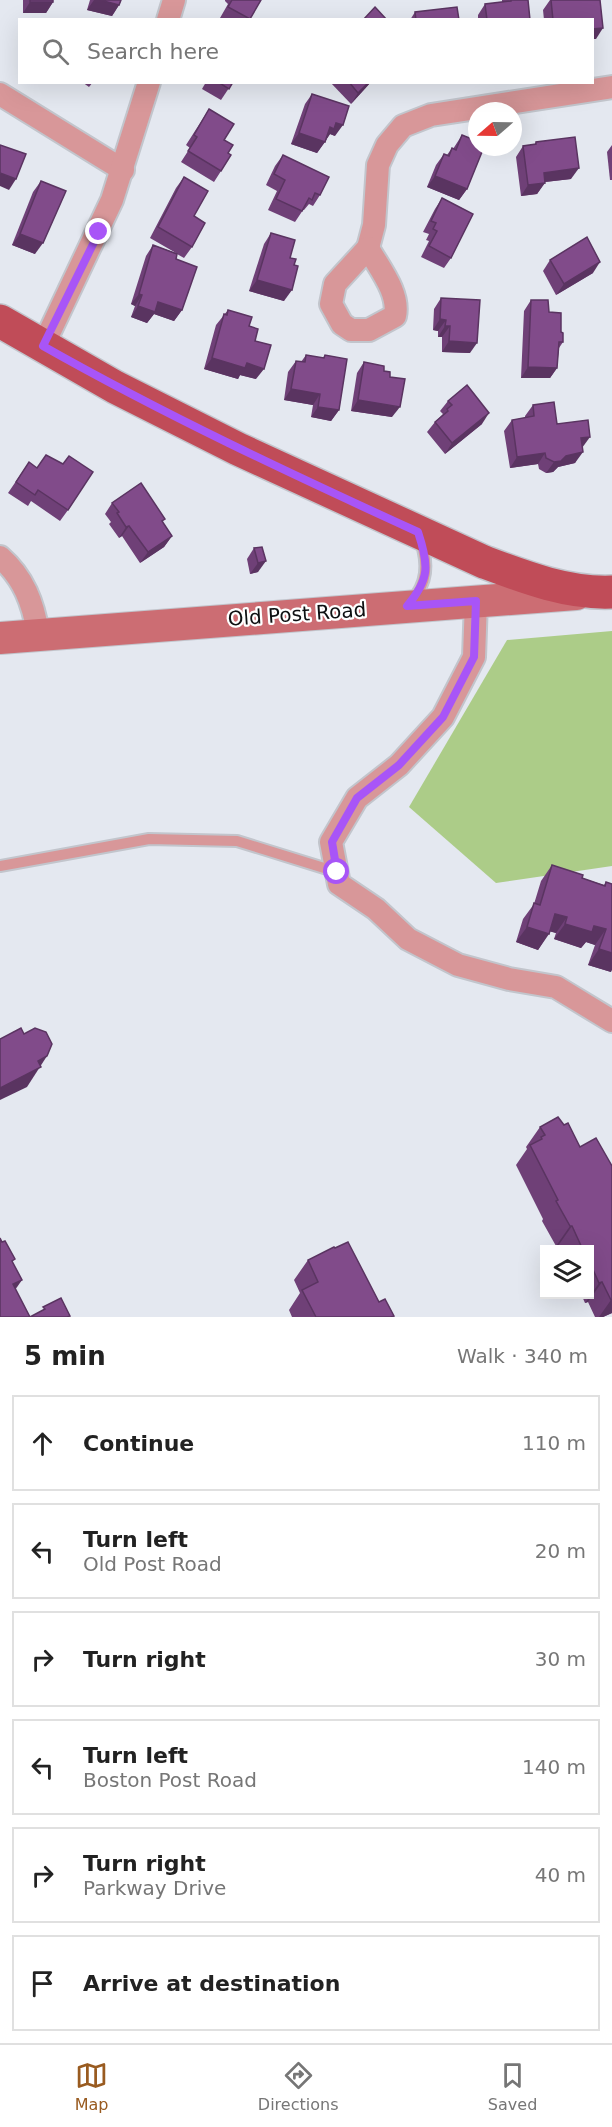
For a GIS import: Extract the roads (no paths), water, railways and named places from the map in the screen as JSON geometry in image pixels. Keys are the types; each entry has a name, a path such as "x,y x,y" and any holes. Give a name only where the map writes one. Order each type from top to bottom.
{"main road":[{"path":"0,321 115,387 238,449 484,562 555,585 604,592"}],"street":[{"path":"169,18 174,0"},
{"path":"43,346 99,232 123,170 148,84"},
{"path":"368,248 374,225 378,165 387,145 403,126 431,115 612,87"},
{"path":"0,94 123,170"},
{"path":"0,557 9,565 23,585 34,608 38,633"},
{"name":"Old Post Road","path":"0,638 38,633 604,592"},
{"path":"476,601 474,657 443,717 399,765 357,798 332,842 339,884 376,909 408,939 458,965 509,979 556,987 612,1021"}],"lane":[{"path":"407,606 418,593 426,577 427,565 418,532"},
{"path":"0,866 148,839 160,839 237,841 337,872"}]}
